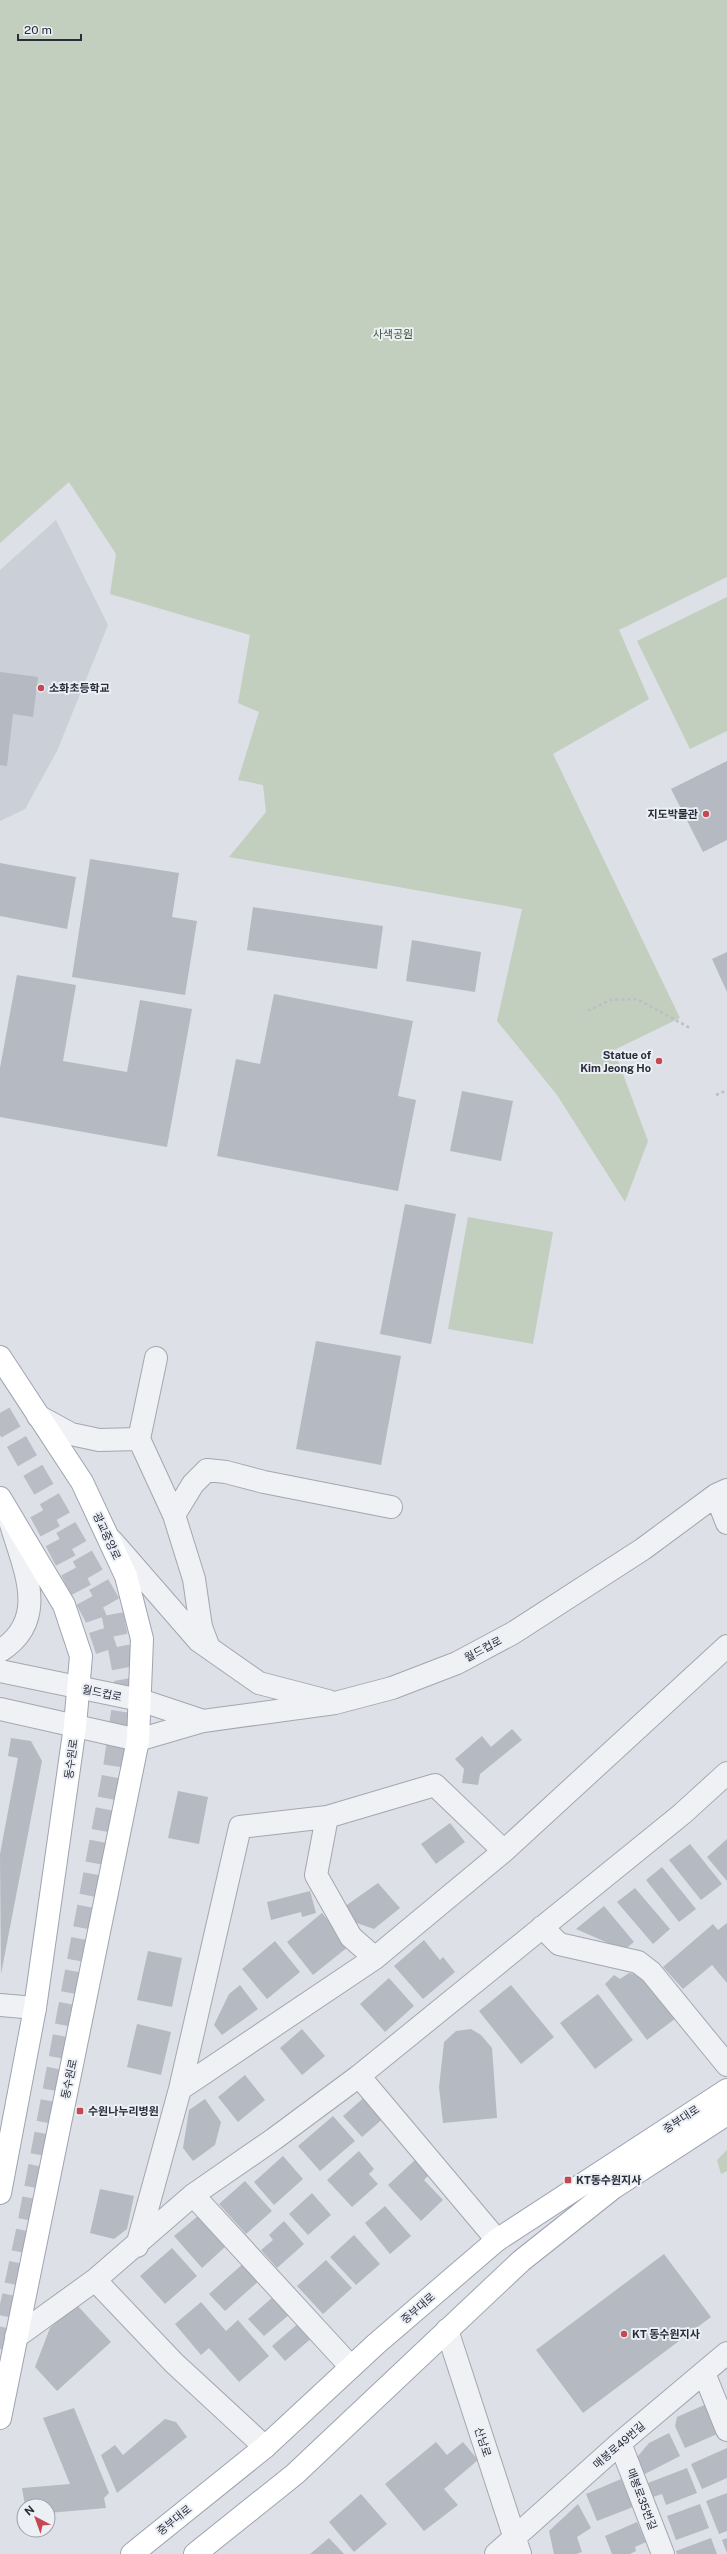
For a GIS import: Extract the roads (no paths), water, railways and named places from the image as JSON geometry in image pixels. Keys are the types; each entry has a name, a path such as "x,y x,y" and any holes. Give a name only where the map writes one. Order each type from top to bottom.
{"main road":[{"name":"광교중앙로","path":"0,1357 82,1482 126,1576 142,1639 138,1740"},
{"path":"4,1503 64,1605 80,1656 75,1726"},
{"name":"동수원로","path":"0,2193 35,2008 75,1726"},
{"name":"동수원로","path":"0,2418 138,1740"},
{"name":"중부대로","path":"132,2554 265,2447 351,2367 497,2240 727,2090"},
{"name":"중부대로","path":"196,2554 295,2474 521,2261 613,2188 727,2114"}],"street":[{"path":"156,1358 139,1439 174,1515 194,1580 201,1627 209,1648"},
{"path":"38,1416 71,1434 99,1440 139,1439"},
{"path":"174,1515 193,1484 207,1470 226,1472 264,1482 392,1507"},
{"path":"722,1493 727,1523"},
{"name":"월드컵로","path":"0,1709 138,1740 203,1721 335,1703 392,1688 457,1663 513,1633 643,1549 722,1493"},
{"path":"0,1651 8,1646 26,1627 31,1599 4,1503"},
{"path":"106,1534 198,1641 259,1683 335,1703"},
{"path":"180,2089 375,1958 504,1851 727,1646"},
{"name":"월드컵로","path":"0,1671 140,1700 203,1721"},
{"path":"16,2338 95,2280 137,2246 192,2195 274,2139 359,2076 682,1814 727,1774"},
{"path":"137,2246 180,2089 240,1827 327,1817 435,1784 504,1851"},
{"path":"327,1817 316,1875 350,1937 375,1958"},
{"path":"542,1927 559,1944 638,1962 651,1972 727,2065"},
{"path":"0,2005 35,2008"},
{"path":"359,2076 497,2240"},
{"path":"192,2195 351,2367"},
{"path":"95,2280 174,2363 265,2447"},
{"name":"산남로","path":"447,2330 517,2546"},
{"name":"매봉로49번길","path":"496,2554 517,2546 620,2443 727,2353"},
{"path":"704,2373 727,2430"},
{"name":"매봉로35번길","path":"620,2443 663,2554"}],"tunnel":[{"path":"0,1413 111,1606 126,1685 113,1775 28,2226 0,2357"},
{"path":"40,1512 95,1616 109,1658"}],"place":[{"name":"소화초등학교","path":"41,688"},
{"name":"지도박물관","path":"706,814"},
{"name":"Statue of Kim Jeong Ho","path":"659,1061"},
{"name":"수원나누리병원","path":"80,2111"},
{"name":"KT동수원지사","path":"568,2180"},
{"name":"KT 동수원지사","path":"624,2334"}],"park label":[{"name":"사색공원","path":"393,334"}]}
